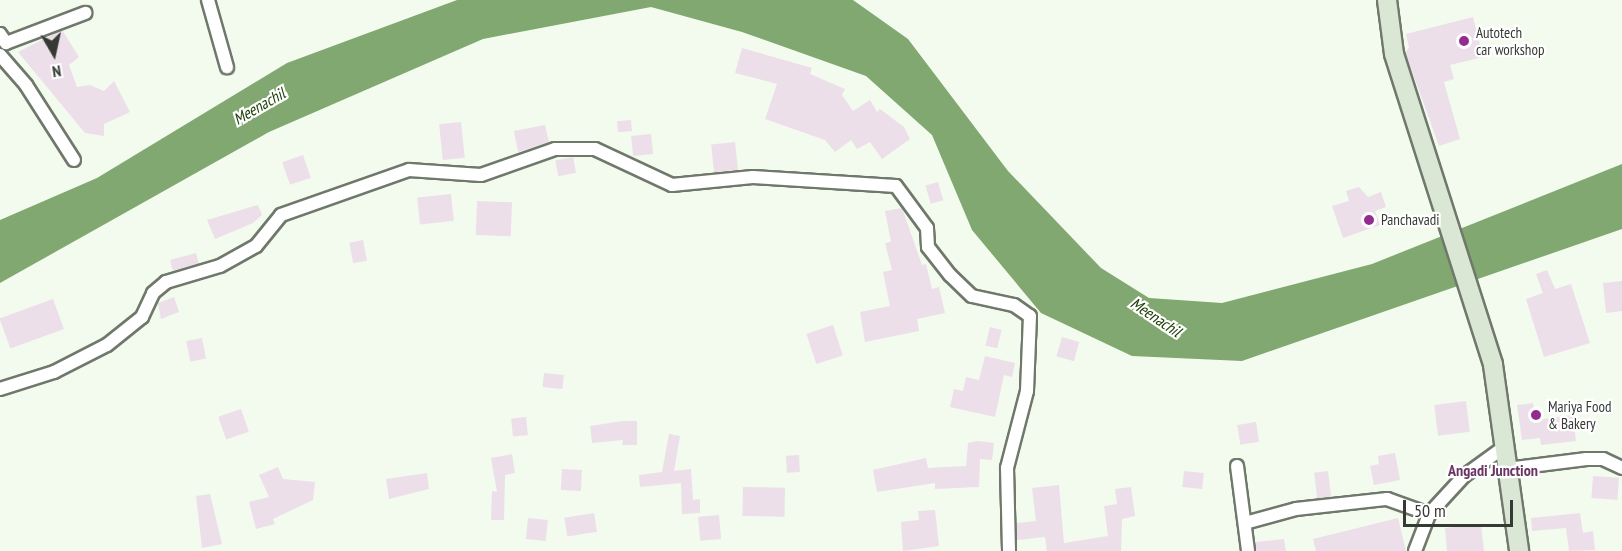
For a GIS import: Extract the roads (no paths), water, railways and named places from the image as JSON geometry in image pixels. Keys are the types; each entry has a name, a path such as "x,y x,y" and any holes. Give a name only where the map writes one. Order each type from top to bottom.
{"main road":[{"path":"1388,0 1394,54 1493,365 1519,551"}],"street":[{"path":"208,0 227,68"},
{"path":"2,41 85,12"},
{"path":"0,55 26,85 74,160"},
{"path":"0,389 54,372 107,345 142,317 153,293 165,282 220,266 256,246 281,215 409,170 481,175 555,149 595,150 672,185 753,177 896,186 927,228 928,247 950,275 972,296 1014,305 1030,316 1027,391 1007,468 1009,551"},
{"path":"1415,551 1429,514 1464,476 1504,447"},
{"path":"1507,469 1586,459 1603,459 1622,468"},
{"path":"1237,466 1248,551"},
{"path":"1245,523 1296,509 1388,499 1429,514"}],"water":[{"name":"Meenachil","path":"457,0 853,0 908,39 1008,171 1101,268 1149,298 1222,303 1372,264 1622,164 1622,229 1242,361 1132,356 1041,313 972,230 932,135 866,76 742,32 651,7 483,39 269,132 0,283 0,220 97,178 287,63"}],"place":[{"name":"Autotech car workshop","path":"1464,41"},
{"name":"Panchavadi","path":"1369,220"},
{"name":"Mariya Food & Bakery","path":"1536,415"}],"district":[{"name":"Angadi Junction","path":"1493,470"}]}
